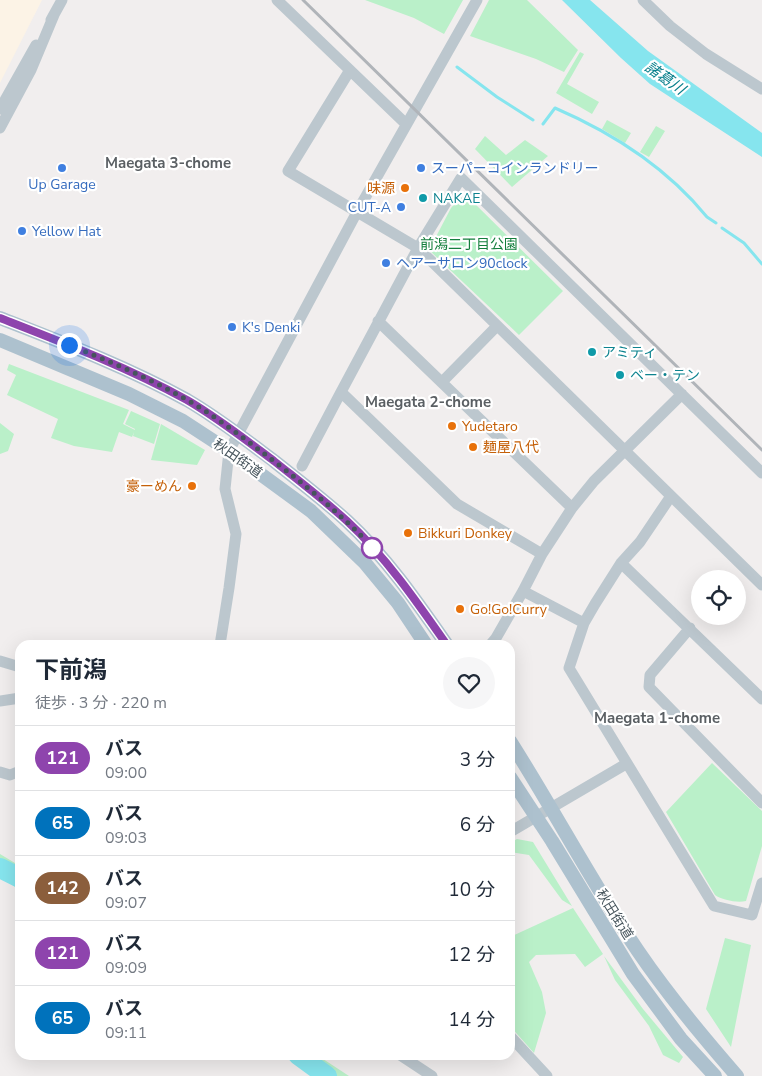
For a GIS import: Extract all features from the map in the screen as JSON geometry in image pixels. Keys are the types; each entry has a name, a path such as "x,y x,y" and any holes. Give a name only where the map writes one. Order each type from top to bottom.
{"main road":[{"name":"秋田街道","path":"0,318 100,357 142,377 188,401 238,434 320,497 349,523 376,551 414,596 444,640"},
{"name":"秋田街道","path":"0,340 129,394 183,421 229,451 311,511 365,563 398,603 423,640"},
{"name":"秋田街道","path":"515,749 638,951 706,1041 737,1076"},
{"name":"秋田街道","path":"515,785 634,974 681,1039 715,1076"}],"street":[{"path":"0,109 62,0"},
{"path":"277,0 406,124"},
{"path":"221,640 236,534 225,489 229,451 356,212 476,0"},
{"path":"642,0 670,26 706,54 762,89"},
{"path":"0,128 31,70 54,15"},
{"path":"350,70 288,171 418,248 762,585"},
{"path":"302,466 418,248 461,178 762,473"},
{"path":"378,321 572,508"},
{"path":"442,382 497,326"},
{"path":"342,392 458,504 542,554"},
{"path":"493,640 523,591 542,554 572,508 594,481 682,394"},
{"path":"671,496 640,542 622,563 584,623 569,668 714,906 752,915 762,883"},
{"path":"622,563 762,698"},
{"path":"523,591 584,623"},
{"path":"690,628 650,675 649,687 762,803"},
{"path":"0,661 15,666"},
{"path":"0,701 15,699"},
{"path":"515,829 626,764"},
{"path":"0,772 10,775 15,773"},
{"path":"515,1041 547,1076"},
{"path":"408,1060 432,1076"}],"shaded area":[{"path":"0,0 42,0 0,83"}],"green space":[{"path":"365,0 463,0 444,34 414,18"},
{"path":"489,0 527,0 578,50 564,72 536,59 470,36"},
{"path":"580,52 584,54 567,84 599,102 592,114 556,93"},
{"path":"607,120 631,133 625,143 602,129"},
{"path":"656,126 665,131 649,157 640,152"},
{"path":"485,136 506,155 525,140 548,156 512,187 475,149"},
{"name":"前潟二丁目公園","path":"468,197 563,291 519,335 429,250 451,208 460,198"},
{"path":"9,364 129,410 123,424 135,430 132,437 119,432 112,452 74,446 51,438 58,419 7,395 16,375 7,370"},
{"path":"131,411 160,424 154,444 133,436 135,429 125,424"},
{"path":"0,423 14,434 8,451 0,454"},
{"path":"161,424 205,450 197,465 151,460"},
{"path":"712,763 762,811 762,846 746,901 730,901 715,895 666,812"},
{"path":"515,840 533,842 572,906 562,900 529,855 515,853"},
{"path":"0,854 15,863 15,887 0,877"},
{"path":"573,908 603,954 585,967 575,954 536,955 529,962 542,992 546,1013 534,1053 515,1032 515,935"},
{"path":"725,938 751,945 731,1047 706,1009"},
{"path":"604,956 643,1009 683,1057 679,1063 663,1055 649,1026 615,980"},
{"path":"290,1060 325,1060 349,1076 315,1076"}],"water":[{"name":"諸葛川","path":"562,0 590,0 648,51 762,133 762,157 650,84"}],"waterway":[{"path":"457,67 497,97 533,120"},
{"path":"543,124 555,108 598,129 657,168 675,183 707,217 716,223"},
{"path":"722,228 744,243 762,264"},
{"path":"0,868 15,876"},
{"path":"305,1060 327,1076"}],"railway":[{"path":"303,0 762,450"}],"bus line":[{"name":"121","path":"0,318 100,357 142,377 188,401 238,434 320,497 349,523 376,551 414,596 444,640"}],"place":[{"name":"Up Garage","path":"62,168"},
{"name":"スーパーコインランドリー","path":"421,168"},
{"name":"味源","path":"405,188"},
{"name":"NAKAE","path":"423,198"},
{"name":"CUT-A","path":"401,207"},
{"name":"Yellow Hat","path":"22,231"},
{"name":"ヘアーサロン90clock","path":"386,263"},
{"name":"K's Denki","path":"232,327"},
{"name":"アミティ","path":"592,352"},
{"name":"ベー・テン","path":"620,375"},
{"name":"Yudetaro","path":"452,426"},
{"name":"麺屋八代","path":"473,447"},
{"name":"豪ーめん","path":"192,486"},
{"name":"Bikkuri Donkey","path":"408,533"},
{"name":"Go!Go!Curry","path":"460,609"}],"district":[{"name":"Maegata 3-chome","path":"168,163"},
{"name":"Maegata 2-chome","path":"428,402"},
{"name":"Maegata 1-chome","path":"657,718"}],"route":[{"path":"69,345 128,370 188,401 238,434 320,497 376,551 372,548"}]}
